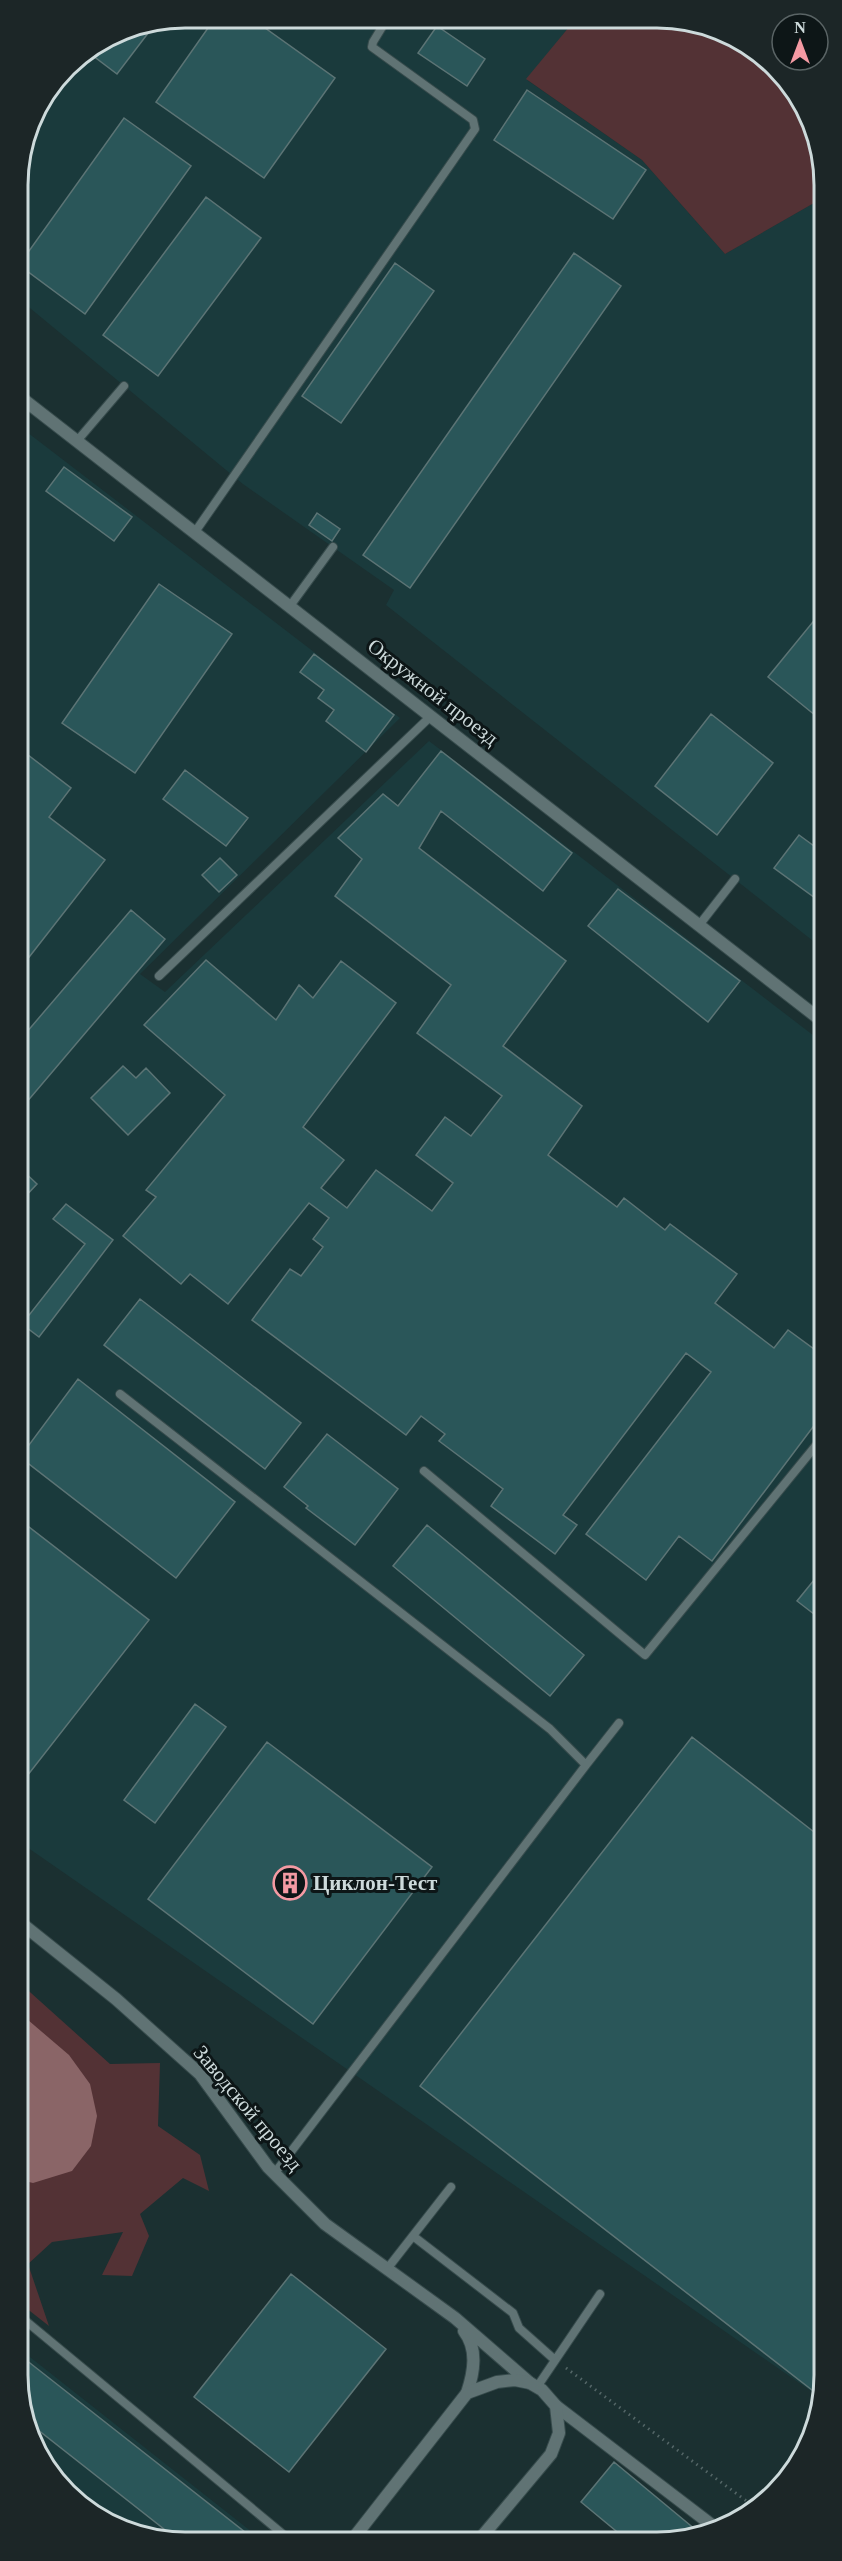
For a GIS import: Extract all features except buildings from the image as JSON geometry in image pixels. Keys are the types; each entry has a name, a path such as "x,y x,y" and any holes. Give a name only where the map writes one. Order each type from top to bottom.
{"street":[{"name":"Окружной проезд","path":"29,404 814,1013"},
{"name":"Заводской проезд","path":"28,1929 116,1999 200,2074 274,2174 326,2224 455,2318 556,2406"},
{"path":"358,2532 466,2392 472,2377 474,2358 471,2339 455,2318"},
{"path":"466,2392 497,2382 515,2380 534,2385"},
{"path":"556,2406 709,2523"},
{"path":"486,2532 551,2454 559,2433 556,2406"}],"lane":[{"path":"195,532 475,129 473,120 372,47 381,29"},
{"path":"77,441 124,386"},
{"path":"290,606 333,547"},
{"path":"159,976 431,716"},
{"path":"700,924 735,879"},
{"path":"120,1394 550,1728 586,1765"},
{"path":"424,1471 645,1655 813,1449"},
{"path":"274,2174 619,1723"},
{"path":"387,2269 451,2187"},
{"path":"412,2236 513,2313 519,2328 555,2360"},
{"path":"534,2385 555,2360 600,2294"},
{"path":"28,2323 280,2532"}],"path":[{"path":"555,2360 748,2502"}],"shaded area":[{"path":"186,29 568,29 527,80 642,160 725,254 814,203 814,941 386,605 394,590 243,484 29,307 29,175 40,125 67,82 82,67 116,45 145,34"},
{"path":"567,29 667,29 707,37 744,55 768,74 797,116 805,135 812,165 814,203 725,254 642,160 526,79"},
{"path":"29,434 400,718 140,974 165,992 429,741 814,1036 812,2392 28,1848"},
{"path":"28,1990 110,2064 160,2063 158,2126 200,2155 209,2191 183,2178 140,2214 149,2236 132,2276 102,2275 123,2232 52,2242 28,2264"},
{"path":"28,2020 69,2055 90,2084 97,2116 91,2146 72,2171 33,2183 28,2182"},
{"path":"28,2264 49,2326 28,2310"},
{"path":"28,2356 252,2532 175,2532 155,2529 116,2516 90,2500 67,2479 45,2445 37,2426 30,2396"}],"place":[{"name":"Циклон-Тест","path":"290,1883"}]}
